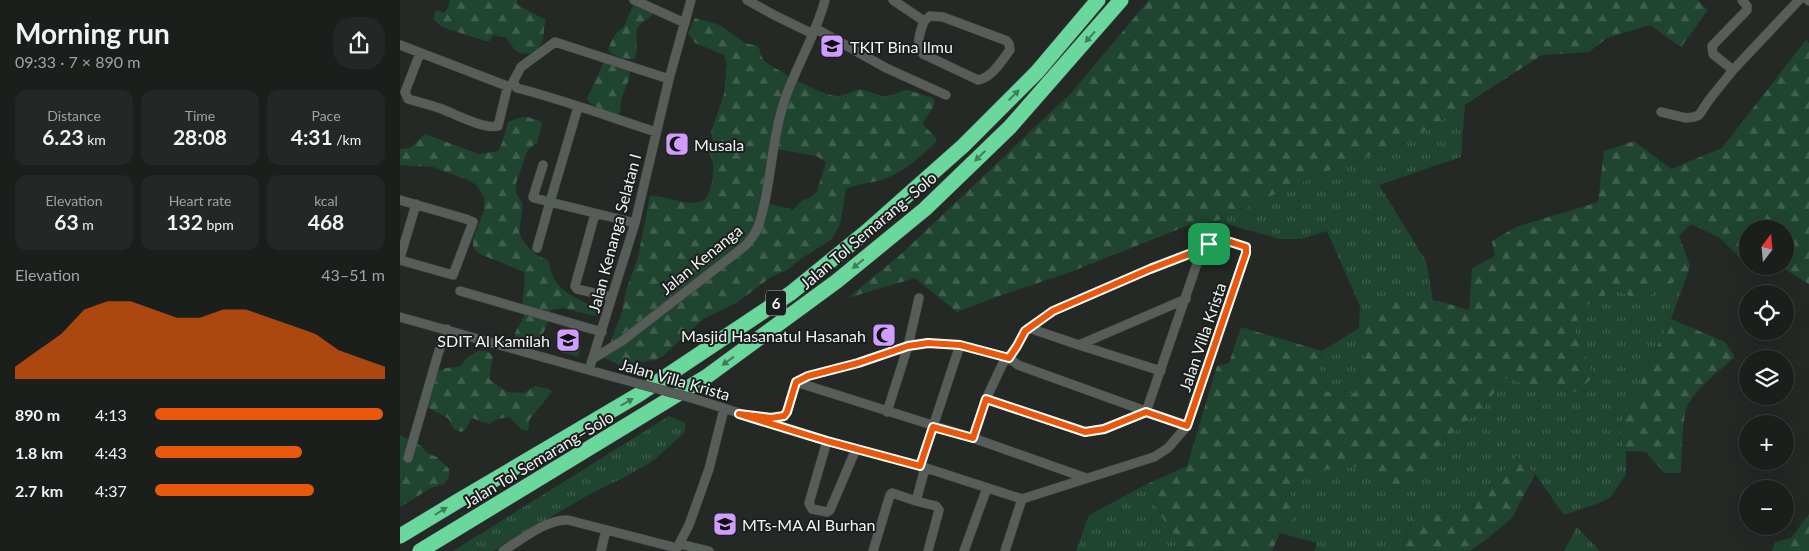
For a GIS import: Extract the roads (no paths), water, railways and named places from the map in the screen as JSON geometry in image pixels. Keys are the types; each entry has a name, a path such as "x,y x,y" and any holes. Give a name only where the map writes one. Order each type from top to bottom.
{"highway":[{"name":"Jalan Tol Semarang–Solo","path":"400,536 638,395 792,293 866,232 963,146 1037,72 1098,0"},
{"name":"Jalan Tol Semarang–Solo","path":"420,551 706,377 837,281 925,209 1010,127 1122,0"}],"street":[{"path":"634,0 685,23"},
{"name":"Jalan Kenanga Selatan I","path":"589,370 635,223 669,79 691,0"},
{"path":"747,0 774,16 814,31 893,72 946,95"},
{"name":"Jalan Kenanga","path":"594,358 622,341 745,246 756,233 772,170 779,122 784,105 825,0"},
{"path":"893,0 924,21"},
{"path":"1733,70 1713,54 1711,50 1712,46 1747,10 1748,6 1742,0"},
{"path":"1660,112 1686,118 1694,118 1699,115 1733,70 1799,0"},
{"path":"930,16 943,17 1007,41 1010,50 986,78 978,80 923,54 918,44 924,21 930,16"},
{"path":"656,132 578,107 557,98 517,88 514,82 521,67 555,42 669,79"},
{"path":"400,45 507,86 498,126 493,127 473,121 408,99 405,92 420,53"},
{"path":"538,248 578,107"},
{"path":"543,165 534,198 635,223"},
{"path":"400,200 416,204 472,221 473,224 453,276 400,259 416,204"},
{"path":"595,214 575,286 611,298"},
{"name":"Jalan Villa Krista","path":"589,370 694,399 827,441 923,467 1022,499 1154,457 1168,448 1187,426 1246,253 1246,247 1218,238 1202,249 1150,269 1053,311 1025,331 1009,358 1003,363 986,399 973,438"},
{"name":"Jalan Villa Krista","path":"1146,412 1202,249"},
{"path":"460,291 602,332"},
{"path":"887,412 908,346 919,298"},
{"name":"Jalan Villa Krista","path":"1079,345 1186,300"},
{"path":"400,317 445,328 589,370"},
{"path":"408,458 445,328"},
{"path":"1030,328 1079,345"},
{"path":"796,382 808,376 851,365 908,346 943,343 960,345 1009,358 1018,365 1187,426"},
{"path":"916,500 933,427 960,345"},
{"name":"Jalan Villa Krista","path":"1079,345 1161,371"},
{"path":"796,382 933,427 973,438 1086,478"},
{"name":"Jalan Villa Krista","path":"739,414 771,418 784,416 796,382"},
{"path":"986,399 1085,432 1104,429 1146,412"},
{"path":"678,546 689,525 709,469 724,409"},
{"path":"827,441 808,503 812,509 823,512 830,510 856,448"},
{"path":"964,551 987,488"},
{"path":"873,551 892,493 936,506 939,510 928,551"},
{"path":"1005,551 1022,499"},
{"path":"504,551 554,521 568,520 678,546 709,551"},
{"path":"601,551 606,530"}],"place":[{"name":"TKIT Bina Ilmu","path":"832,46"},
{"name":"Musala","path":"677,144"},
{"name":"Masjid Hasanatul Hasanah","path":"884,335"},
{"name":"SDIT Al Kamilah","path":"568,340"},
{"name":"MTs-MA Al Burhan","path":"725,524"}]}
